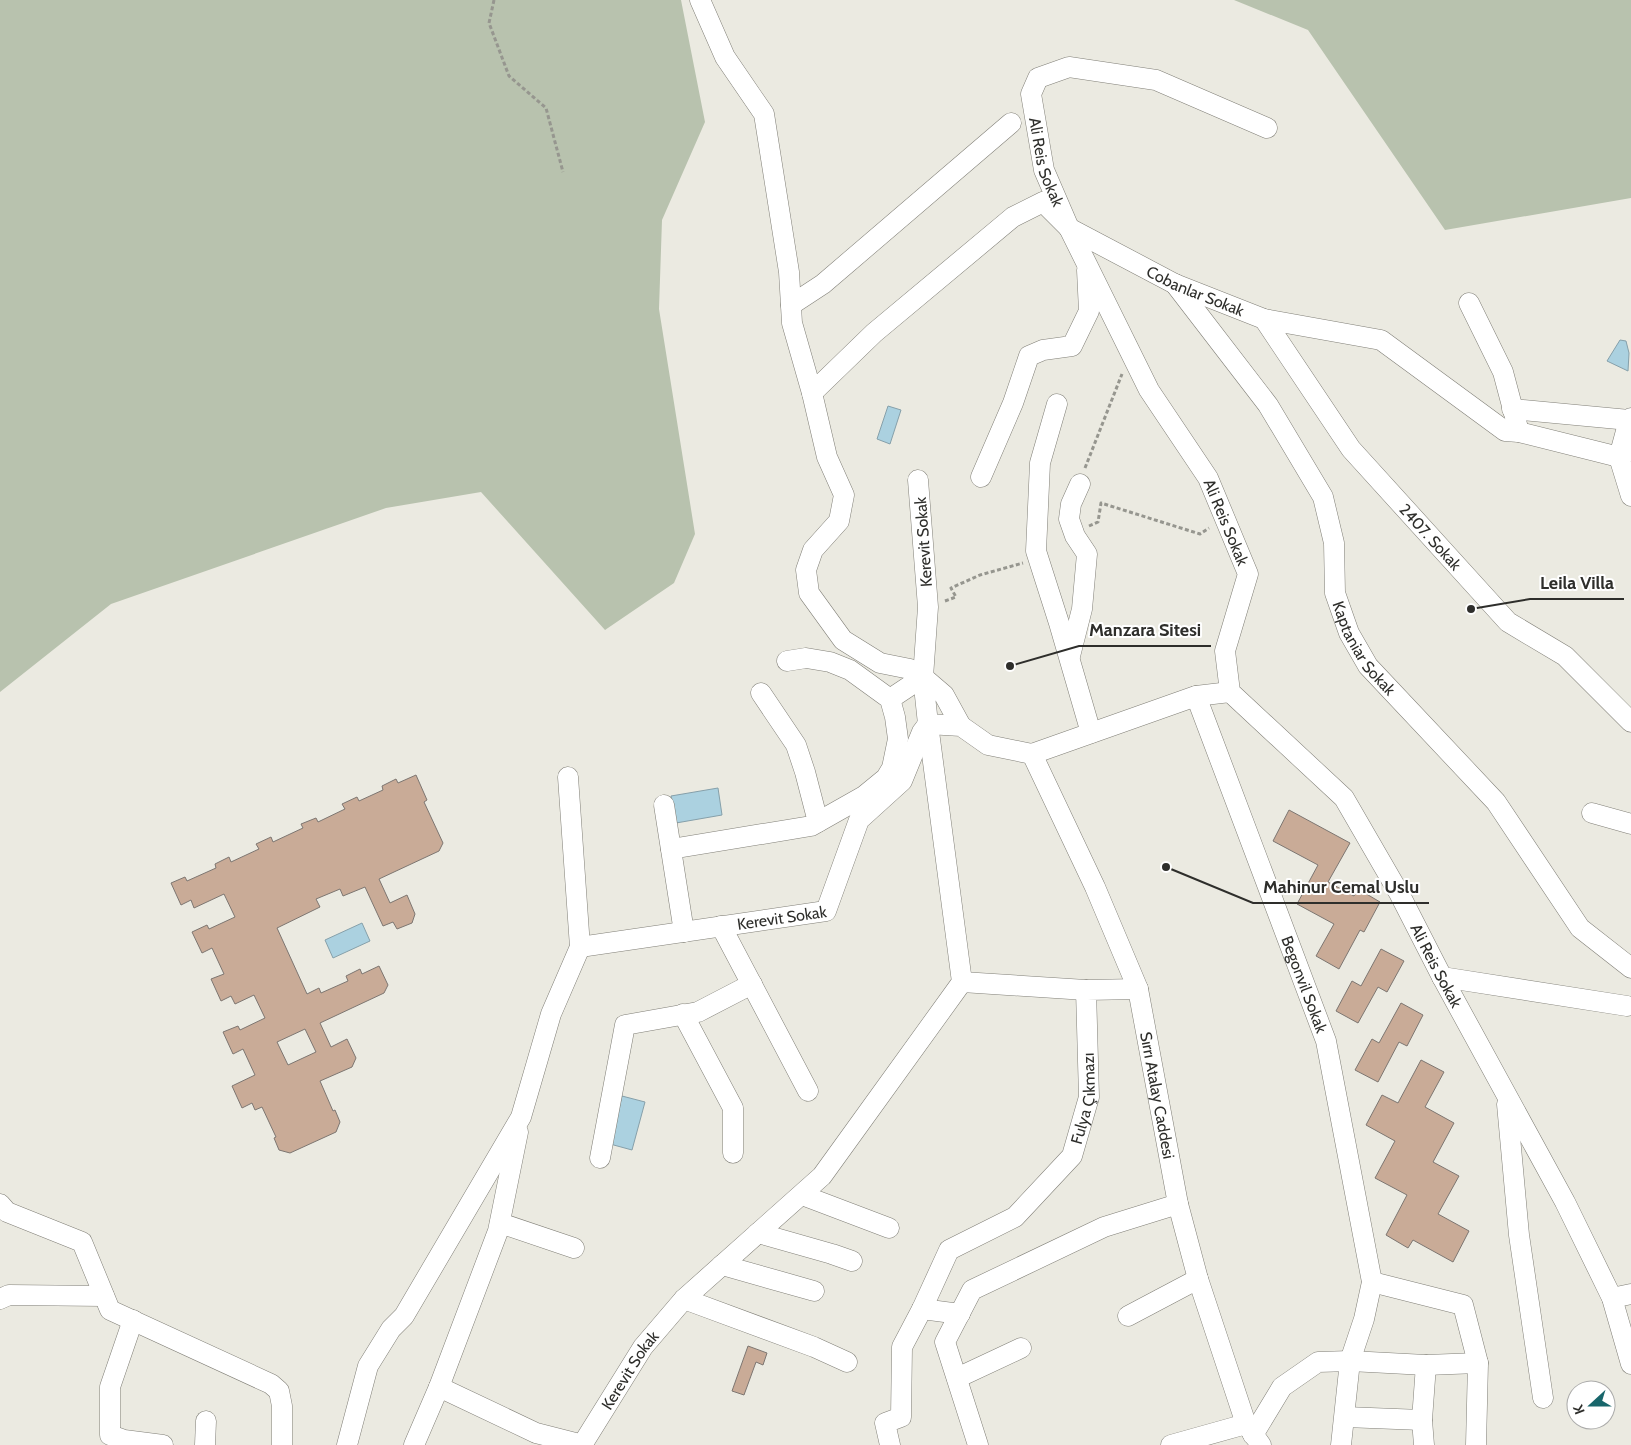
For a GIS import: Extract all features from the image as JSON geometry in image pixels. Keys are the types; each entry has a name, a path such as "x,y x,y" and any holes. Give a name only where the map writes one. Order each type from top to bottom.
{"street":[{"path":"700,0 725,57 764,114 789,272 792,323 812,393 827,457 844,495 839,520 813,550 806,570 809,593 843,640 880,663 910,669 923,677 944,695 961,726 988,745 1032,754 1196,696 1230,692"},
{"name":"Ali Reis Sokak","path":"1267,128 1156,80 1069,68 1038,78 1031,94 1044,170 1069,228 1149,390 1208,478 1248,574 1224,651 1230,692 1344,798 1400,893 1442,977 1565,1202 1612,1298 1631,1364"},
{"path":"791,305 823,284 1011,123"},
{"name":"Cobanlar Sokak","path":"812,393 874,333 1012,217 1043,202 1069,228 1175,284 1264,319 1381,340 1505,431 1519,432 1625,453"},
{"path":"981,477 1013,403 1029,356 1043,350 1072,346 1080,330 1089,311 1086,263"},
{"name":"Kaptaniar Sokak","path":"1175,284 1268,405 1323,497 1334,543 1336,593 1349,633 1368,666 1496,802 1580,928 1631,968"},
{"path":"1469,303 1503,372 1519,432"},
{"name":"2407. Sokak","path":"1264,319 1351,449 1508,622 1566,656 1631,722"},
{"path":"1057,404 1040,463 1036,552 1070,658 1091,733"},
{"path":"1512,409 1630,419 1625,453 1631,496"},
{"name":"Kerevit Sokak","path":"583,1445 643,1347 684,1299 822,1176 962,982 923,677 928,607 918,480"},
{"path":"1070,658 1082,609 1087,554 1075,536 1069,520 1071,504 1080,484"},
{"path":"671,849 811,826 864,796 886,778 892,768 898,739 890,699 850,670 830,662 806,658 787,661"},
{"path":"890,699 923,677"},
{"path":"761,693 796,745 818,822"},
{"name":"Begonvil Sokak","path":"1196,696 1326,1041 1372,1282"},
{"path":"928,724 961,726"},
{"name":"Kerevit Sokak","path":"580,947 826,911 859,820 902,781 922,732 928,724"},
{"name":"Sırrı Atalay Caddesi","path":"1032,754 1095,888 1138,990 1178,1204 1198,1279 1253,1435"},
{"path":"414,1445 439,1387 498,1231 521,1117 551,1014 580,947 568,777"},
{"path":"664,806 684,932"},
{"path":"1592,813 1631,824"},
{"path":"721,926 808,1092"},
{"path":"1442,977 1630,1007"},
{"path":"962,982 1086,990 1138,990"},
{"path":"600,1158 625,1025 698,1012 752,984"},
{"name":"Fulya Çıkmazı","path":"890,1445 885,1423 901,1417 902,1347 922,1309 948,1250 1015,1217 1072,1156 1089,1097 1086,990"},
{"path":"683,1014 733,1108 733,1152"},
{"name":"Ali Reis Sokak","path":"1506,1094 1519,1235 1543,1398"},
{"path":"347,1445 368,1366 391,1328 404,1316 521,1117"},
{"path":"802,1194 889,1228"},
{"path":"0,1204 7,1212 82,1242 110,1310 271,1384 279,1391 282,1406 282,1445"},
{"path":"978,1445 945,1342 972,1290 1104,1227 1178,1204"},
{"path":"500,1223 574,1248"},
{"path":"758,1233 852,1261"},
{"path":"722,1265 814,1292"},
{"path":"1128,1316 1198,1279"},
{"path":"1341,1445 1350,1361 1364,1319 1372,1282 1463,1305 1478,1363 1476,1445"},
{"path":"1612,1298 1631,1294"},
{"path":"0,1299 9,1295 104,1296"},
{"path":"684,1299 814,1347 847,1362"},
{"path":"922,1309 960,1314"},
{"path":"133,1320 110,1387 110,1435 124,1440 163,1445"},
{"path":"956,1378 1021,1348"},
{"path":"1171,1445 1253,1435 1282,1387 1318,1362 1350,1361 1426,1365 1478,1363"},
{"path":"1424,1445 1422,1420 1426,1365"},
{"path":"439,1387 536,1433 583,1445"},
{"path":"1345,1417 1422,1420"},
{"path":"206,1421 206,1445"}],"path":[{"path":"494,0 489,23 509,76 546,108 563,172"},
{"path":"1080,484 1131,352"},
{"path":"1098,522 1101,503 1200,534"},
{"path":"928,607 956,597 952,588 980,575 1006,569 1038,558"}],"green space":[{"path":"0,0 681,0 705,122 662,220 659,309 695,534 674,583 605,630 481,492 386,508 111,604 0,692"},
{"path":"1234,0 1631,0 1631,198 1445,230 1308,30"}],"water":[{"path":"1620,340 1626,341 1629,353 1628,371 1607,361"},
{"path":"888,406 901,410 890,444 877,439"},
{"path":"718,788 722,815 676,823 671,796"},
{"path":"362,923 370,941 333,958 325,940"},
{"path":"622,1096 645,1102 632,1150 610,1144"}],"building":[{"path":"416,775 427,800 424,802 443,843 439,851 379,879 390,903 407,895 415,914 412,923 397,929 393,922 383,926 365,887 343,896 340,889 316,899 320,907 277,928 307,994 319,988 321,993 348,981 346,976 360,969 362,974 379,966 388,985 384,993 320,1023 331,1047 347,1039 356,1058 352,1067 320,1081 340,1122 336,1132 290,1153 279,1150 274,1138 276,1137 262,1107 255,1110 252,1103 242,1108 232,1086 255,1075 243,1049 233,1054 223,1032 238,1026 240,1030 265,1018 254,995 235,1004 231,996 221,1001 211,979 224,974 212,948 202,953 192,932 207,925 209,929 235,917 224,894 194,908 191,900 181,905 171,883 185,877 187,881 216,868 215,864 229,857 231,862 259,849 256,844 271,837 273,842 303,828 301,824 316,818 318,822 345,809 342,804 357,797 359,801 383,790 382,786 396,779 398,783","holes":["305,1029 316,1052 288,1065 277,1042"]},
{"path":"1289,810 1350,843 1328,882 1354,896 1358,889 1380,902 1364,932 1360,930 1339,969 1316,956 1334,924 1297,904 1318,865 1273,841"},
{"path":"1381,949 1404,961 1387,992 1378,987 1358,1023 1336,1011 1352,981 1361,986"},
{"path":"1401,1003 1423,1015 1407,1046 1399,1042 1378,1082 1355,1070 1372,1039 1379,1043"},
{"path":"1421,1060 1444,1072 1425,1107 1454,1123 1433,1162 1459,1176 1438,1214 1469,1231 1453,1262 1413,1240 1408,1248 1386,1235 1407,1195 1375,1178 1395,1141 1366,1125 1382,1095 1398,1103"},
{"path":"748,1346 767,1353 763,1365 756,1362 744,1395 732,1391"}],"place":[{"name":"Leila Villa","path":"1471,609"},
{"name":"Manzara Sitesi","path":"1010,666"},
{"name":"Mahinur Cemal Uslu","path":"1166,867"}]}
